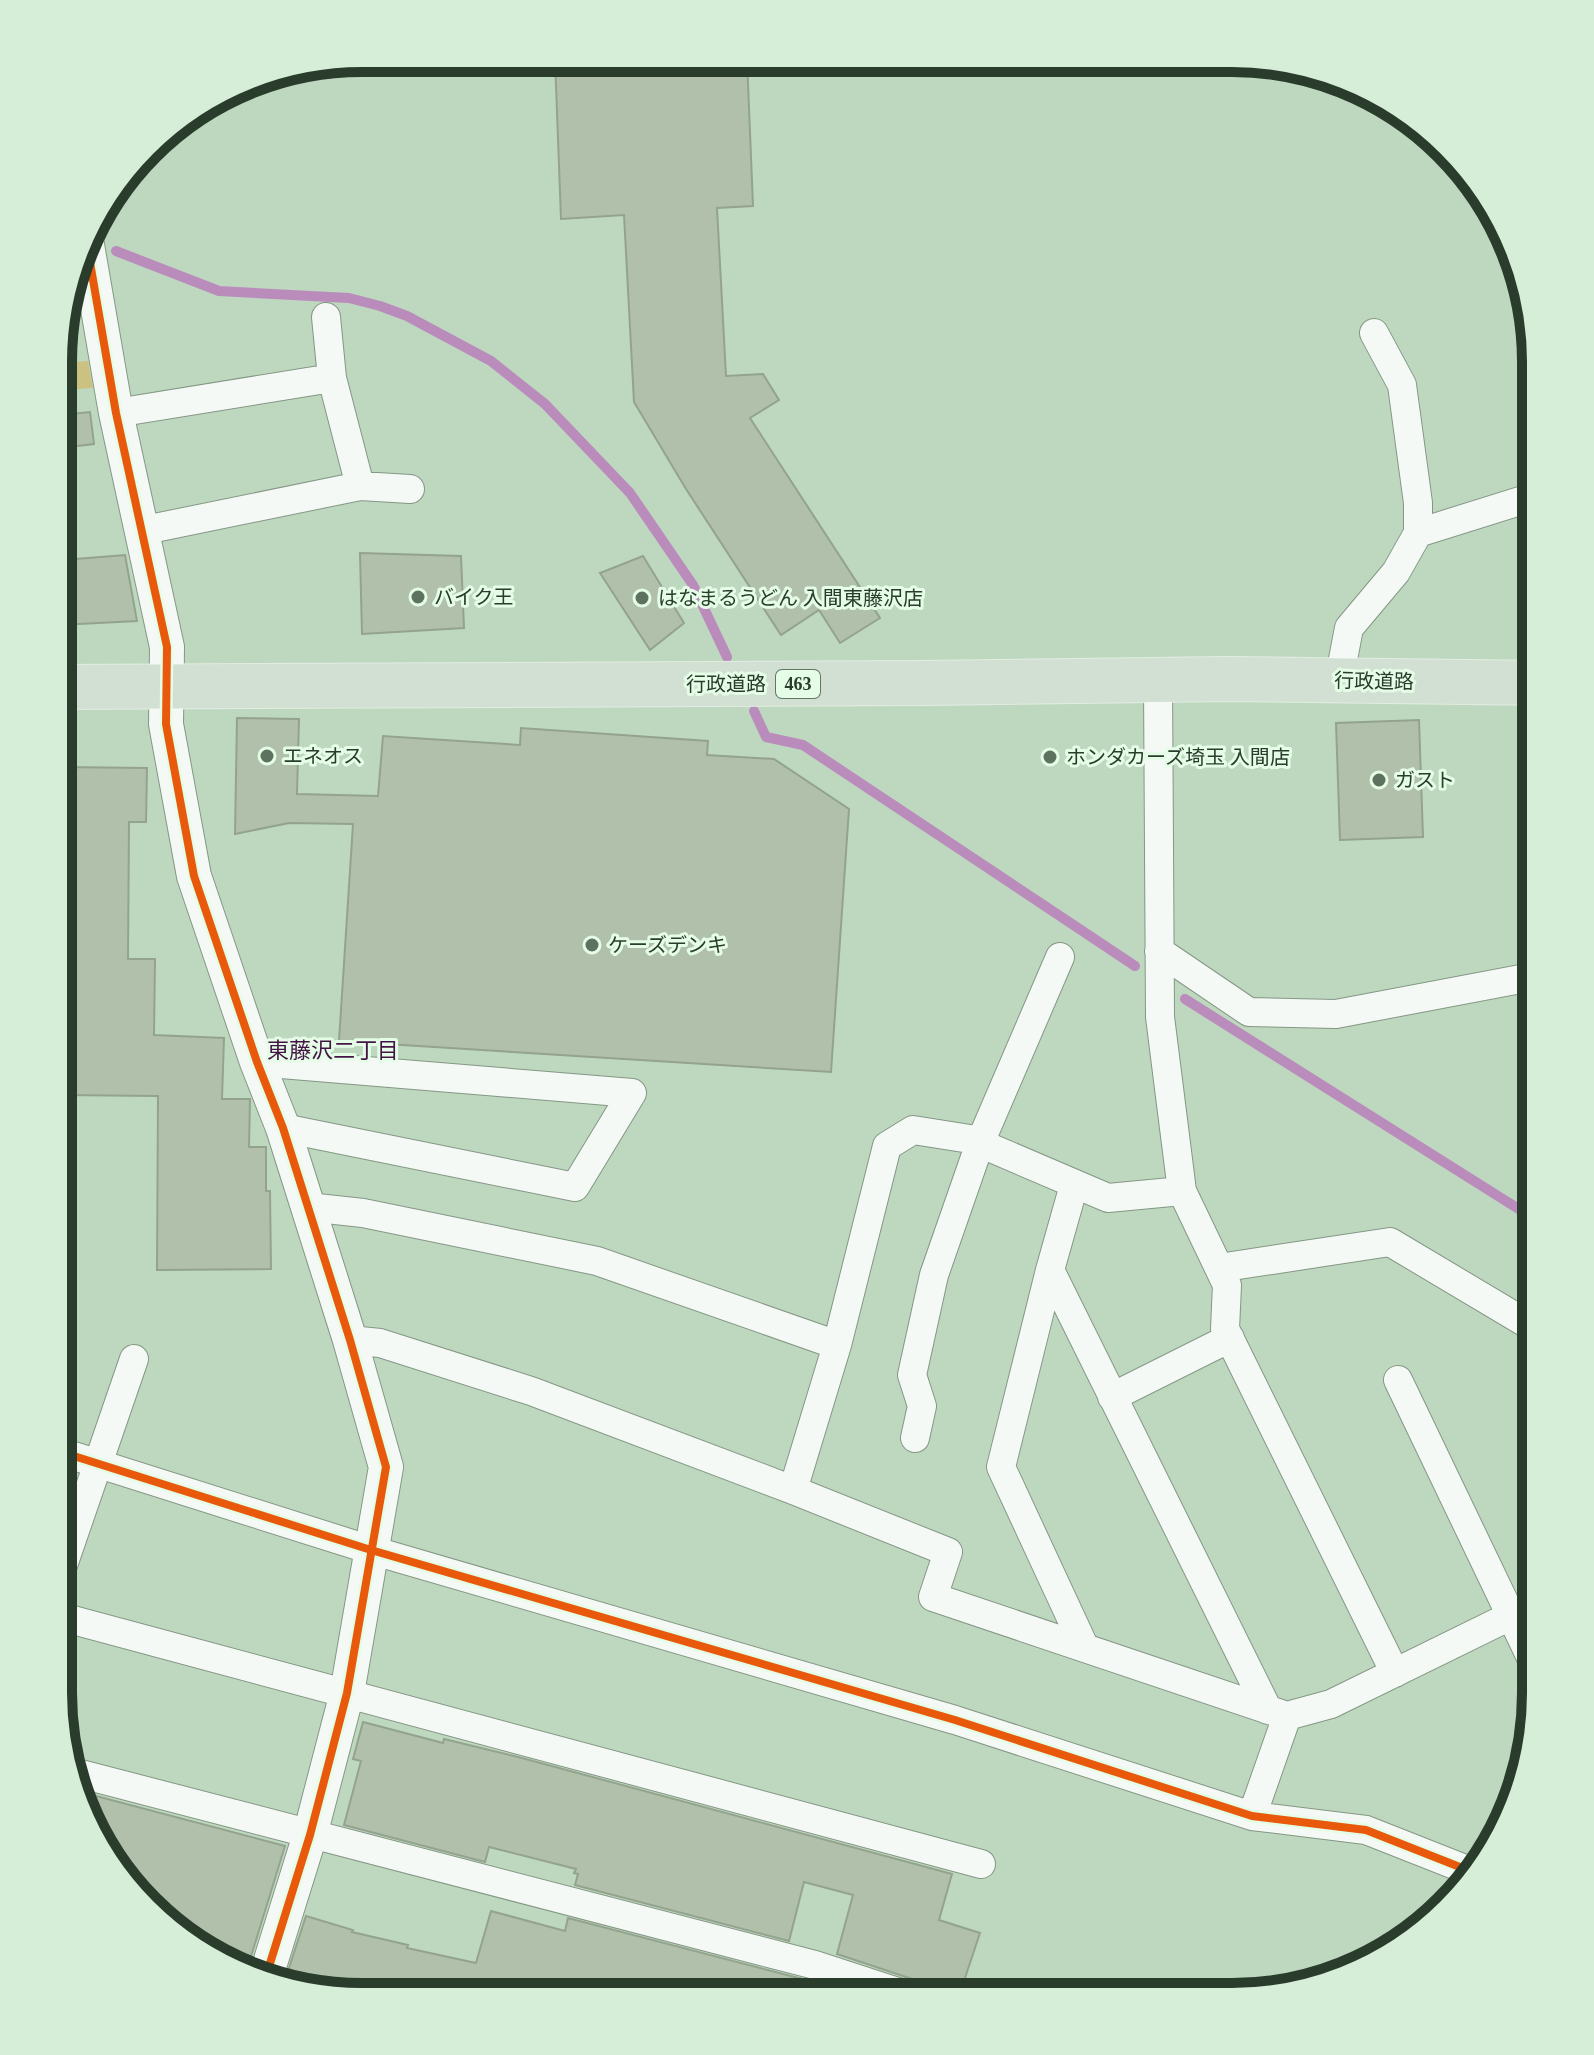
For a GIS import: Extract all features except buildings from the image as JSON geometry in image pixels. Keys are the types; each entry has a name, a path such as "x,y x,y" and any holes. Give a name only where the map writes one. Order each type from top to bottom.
{"highway":[{"name":"行政道路","path":"72,687 1339,680 1522,683"}],"street":[{"path":"90,262 116,413 167,647 166,724 194,876 257,1062 283,1128 350,1340 386,1467 347,1693 310,1835 269,1968"},
{"path":"326,317 332,378 360,486"},
{"path":"1339,680 1349,628 1396,572 1418,533 1418,503 1402,385 1374,333"},
{"path":"116,413 332,378"},
{"path":"140,531 360,486 410,489"},
{"path":"1418,533 1522,500"},
{"path":"1158,681 1160,1017 1182,1191 1227,1285 1225,1329 1395,1673"},
{"path":"1159,951 1249,1012 1336,1014 1522,979"},
{"path":"915,1438 922,1406 912,1375 931,1290 980,1143 1060,957"},
{"path":"257,1062 632,1093 575,1187 283,1128"},
{"path":"793,1490 837,1345 887,1146 913,1130 980,1143 1108,1198 1182,1191"},
{"path":"1074,1185 1001,1467 1084,1646"},
{"path":"308,1207 363,1213 597,1261 837,1345"},
{"path":"1219,1268 1390,1242 1522,1321"},
{"path":"1050,1270 1112,1397 1278,1713 1252,1816"},
{"path":"1112,1397 1230,1338"},
{"path":"350,1340 380,1343 531,1391 948,1552 933,1597 1278,1713 1331,1704 1522,1610"},
{"path":"72,1539 134,1359"},
{"path":"1398,1380 1522,1608"},
{"path":"72,1455 371,1550 955,1720 1252,1816 1366,1830 1463,1868"},
{"path":"72,1620 981,1864"},
{"path":"84,1775 815,1965 870,1983"}],"shaded area":[{"path":"88,361 93,388 72,389 72,362"}],"waterway":[{"path":"116,251 219,291 349,298 380,306 407,316 491,361 545,404 630,493 693,585 727,657"},
{"path":"754,711 766,737 803,745 1135,966"},
{"path":"1185,999 1522,1211"}],"cycle path":[{"path":"90,262 116,413 167,647 166,724 194,876 257,1062 283,1128 350,1340 386,1467 347,1693 310,1835 269,1968"},
{"path":"72,1455 371,1550 955,1720 1252,1816 1366,1830 1463,1868"}],"place":[{"name":"バイク王","path":"418,597"},
{"name":"はなまるうどん 入間東藤沢店","path":"642,598"},
{"name":"エネオス","path":"267,756"},
{"name":"ホンダカーズ埼玉 入間店","path":"1050,757"},
{"name":"ガスト","path":"1379,780"},
{"name":"ケーズデンキ","path":"592,945"}],"district":[{"name":"東藤沢二丁目","path":"333,1050"}]}
